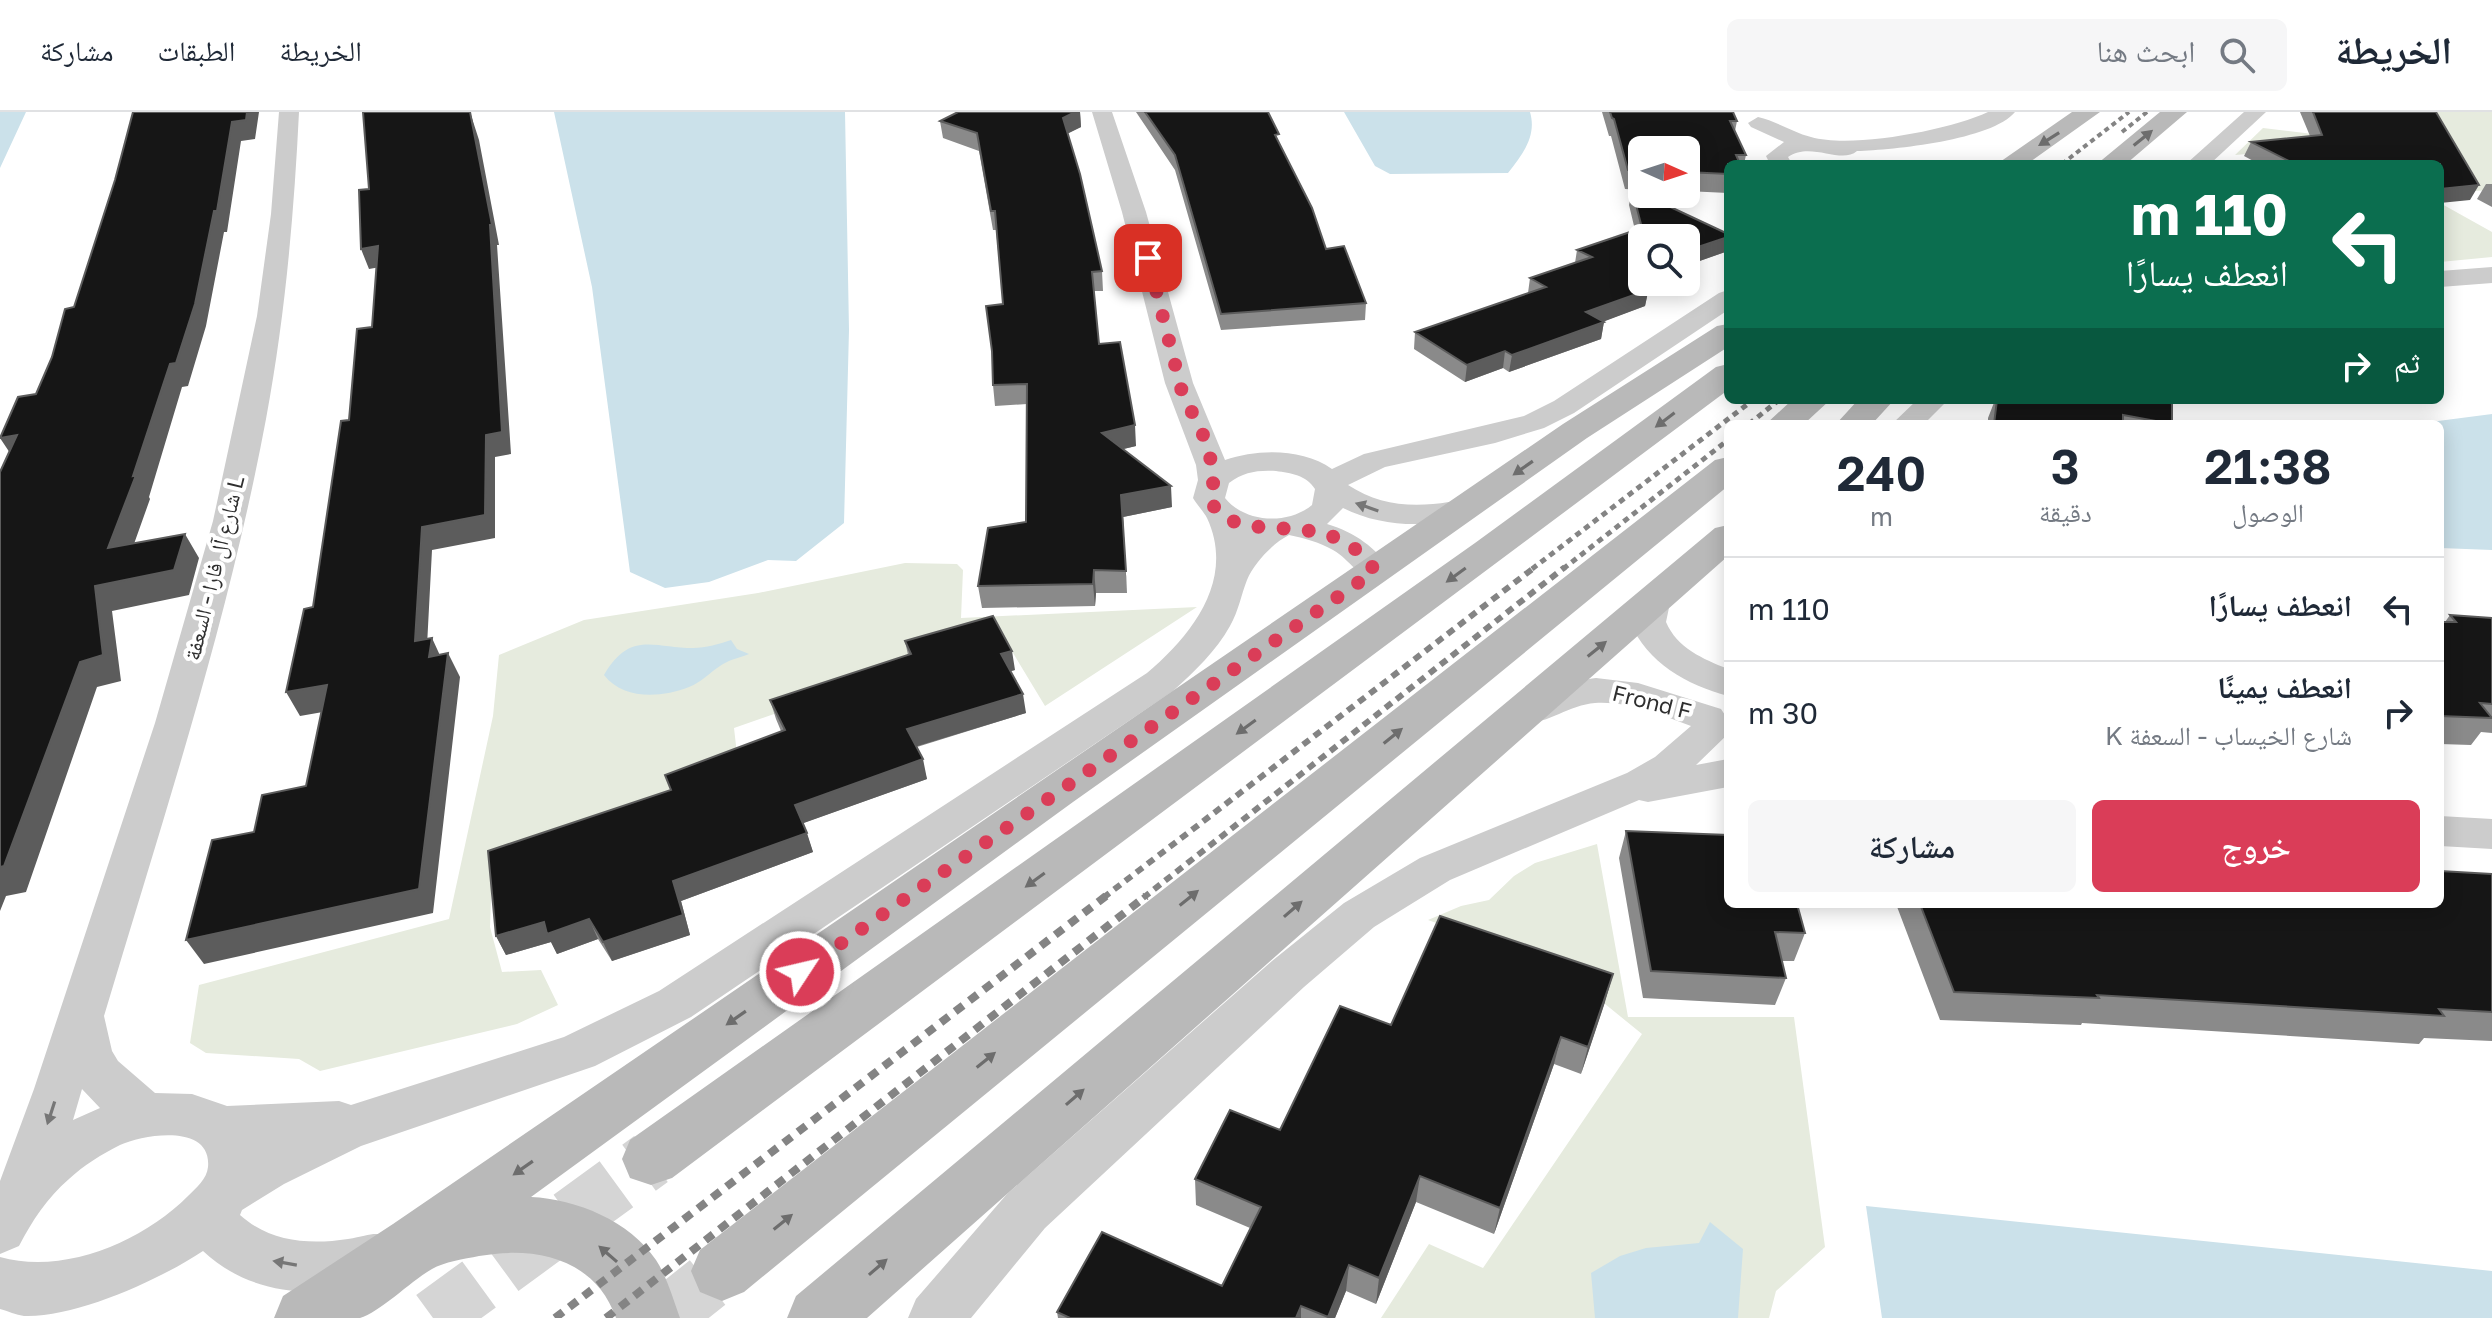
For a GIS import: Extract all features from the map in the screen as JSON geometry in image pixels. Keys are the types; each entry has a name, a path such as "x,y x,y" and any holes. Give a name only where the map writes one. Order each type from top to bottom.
{"main road":[{"path":"2015,160 2088,112"},
{"path":"2115,160 2175,112"},
{"path":"306,1318 415,1245 1057,790 1575,431 1724,336"},
{"path":"651,1159 1476,561 1724,377"},
{"path":"1788,420 1808,404"},
{"path":"1857,420 1873,404"},
{"path":"722,1271 1724,471"},
{"path":"819,1318 1724,540"},
{"path":"415,1245 470,1227 520,1222 566,1229 605,1248 633,1279 648,1318"}],"street":[{"name":"شارع آل فارا - السعفة L","path":"12,1209 57,1095 156,779 225,531 271,307 283,225 289,112"},
{"path":"218,1207 306,1147 385,1115 578,1052 627,1030 718,977 1160,682 1201,645 1224,604 1231,578 1231,546 1222,515 1209,498 1214,480 1208,445 1182,392 1132,200 1102,112"},
{"path":"1871,160 1882,147 1952,132 2005,112"},
{"path":"2202,160 2256,112"},
{"path":"1754,117 1779,160 1787,148 1901,142"},
{"path":"1754,117 1817,145 1847,150 1865,160"},
{"path":"2444,279 2492,275"},
{"path":"1328,484 1357,466 1393,455 1495,434 1550,415 1724,301"},
{"path":"1912,420 1930,404"},
{"path":"1192,413 1225,439 1278,461 1310,469 1359,505 1390,513 1423,515 1465,509"},
{"path":"1214,480 1238,465 1393,455"},
{"path":"1231,578 1250,552 1283,528 1308,522 1328,506 1331,496 1328,484"},
{"path":"1222,515 1246,525 1335,536 1353,546 1375,571"},
{"path":"1653,603 1648,622 1658,643 1682,662 1724,683"},
{"path":"936,1318 1026,1211 1288,974 1359,915 1435,869 1610,797 1669,767 1716,732 1710,704 1724,688"},
{"name":"Frond F","path":"1506,724 1549,700 1588,690 1633,693 1716,732"},
{"path":"1610,797 1724,774"},
{"path":"2444,831 2492,834"},
{"name":"شارع آل فارا - السعفة L","path":"81,1011 84,1043 95,1072 117,1096 148,1115"},
{"path":"0,1283 3,1289 23,1302 70,1312 155,1272 185,1249 218,1207 235,1167 232,1145 220,1128 202,1117 176,1113 148,1115 113,1126 81,1142 50,1164 12,1209"},
{"path":"220,1128 301,1126 385,1115"},
{"path":"218,1207 229,1243 258,1258 292,1266 331,1267 373,1259 415,1245"}],"shaded area":[{"path":"2438,112 2492,112 2492,190 2444,193 2444,160 2409,160 2317,148 2235,155 2263,128 2405,145"},
{"path":"2444,205 2492,232 2492,257 2444,262"},
{"path":"905,563 957,564 963,570 961,618 1197,607 1045,706 1004,638 942,646 864,670 844,678 842,690 734,728 738,763 492,870 490,927 502,972 541,970 558,1005 517,1024 320,1071 299,1059 206,1053 190,1043 199,985 449,919 493,716 499,655 584,620 758,593"},
{"path":"1597,844 1628,1017 1794,1017 1825,1247 1776,1291 1769,1318 1381,1318 1429,1244 1483,1268 1642,1034 1562,969 1428,920 1461,906 1489,900 1514,876 1535,863"}],"water":[{"path":"0,112 26,112 0,168"},
{"path":"554,112 845,112 849,330 844,523 796,561 768,560 709,582 665,588 630,572 592,287"},
{"path":"1344,112 1530,112 1532,129 1523,152 1508,173 1390,174 1375,166"},
{"path":"2492,414 2492,550 2444,548 2444,420"},
{"path":"731,640 737,649 749,654 726,662 698,683 678,691 655,695 632,693 621,689 604,675 623,652 633,647 698,648"},
{"path":"1866,1206 2492,1271 2492,1318 1882,1318"},
{"path":"1710,1222 1743,1249 1738,1318 1595,1318 1591,1273 1620,1256 1646,1248 1699,1243"}],"building":[{"path":"133,112 247,112 246,120 232,122 217,211 214,211 195,304 176,363 170,364 133,476 136,475 108,548 185,534 174,570 95,586 103,655 80,662 4,866 0,867 0,472 17,435 0,438 18,397 36,394 52,357 65,309 74,307 115,180"},
{"path":"363,112 470,112 492,225 502,432 486,435 485,515 422,527 415,641 432,638 429,657 448,653 419,889 186,940 212,840 254,832 262,795 306,786 327,685 286,692 304,609 313,607 341,421 349,420 357,329 372,327 378,246 361,249 359,190 369,189"},
{"path":"958,112 1075,112 1063,118 1080,174 1102,271 1092,272 1099,344 1120,342 1135,425 1102,433 1171,486 1121,495 1126,571 1094,570 1093,584 978,586 988,528 1026,522 1027,384 993,385 986,306 1003,304 995,211 991,211 977,133 940,121"},
{"path":"1145,112 1268,112 1279,134 1275,135 1312,208 1326,249 1344,246 1366,303 1221,314 1175,155"},
{"path":"1610,112 1733,112 1737,121 1730,121 1746,155 1736,155 1738,160 1724,160 1724,174 1700,173 1700,136 1628,136 1628,170"},
{"path":"2313,112 2436,112 2479,185 2444,189 2444,160 2287,160 2251,142 2322,135"},
{"path":"1637,208 1673,208 1724,232 1724,238 1700,246 1700,224 1641,224"},
{"path":"1628,233 1628,296 1631,296 1586,312 1604,322 1512,355 1505,351 1467,365 1415,332 1546,287 1530,278 1592,257 1577,250"},
{"path":"1996,404 2172,404 2172,420 2123,415 2123,420 1994,420"},
{"path":"2450,615 2492,618 2492,704 2480,703 2492,718 2444,716 2444,622 2456,622"},
{"path":"993,616 1012,651 1001,654 1023,694 907,729 923,759 795,805 807,833 673,881 683,915 603,942 589,919 547,934 544,922 496,936 488,851 671,790 665,775 785,730 770,700 911,654 905,641"},
{"path":"1626,831 1724,835 1724,908 1798,908 1805,933 1775,932 1786,978 1651,971"},
{"path":"2444,871 2492,874 2492,1012 2439,1009 2444,1016 2097,995 2099,998 1954,992 1922,908 2444,908"},
{"path":"1440,916 1613,974 1588,1047 1561,1037 1500,1208 1420,1176 1379,1278 1349,1265 1328,1317 1301,1306 1296,1318 1070,1318 1057,1312 1102,1232 1222,1286 1261,1207 1195,1179 1230,1110 1280,1130 1340,1006 1391,1025"}],"tunnel":[{"path":"433,1318 651,1159"},
{"path":"663,1318 722,1271"}],"railway":[{"path":"2067,160 2129,112"},
{"path":"2122,132 2147,112"},
{"path":"1727,420 1748,404"},
{"path":"1754,420 1774,404"},
{"path":"1532,569 1724,422"},
{"path":"1563,569 1724,443"},
{"path":"1103,898 1535,567"},
{"path":"1143,898 1565,567"},
{"path":"555,1318 1106,896"},
{"path":"606,1318 1146,896"}],"route":[{"path":"800,972 1375,571 1353,546 1335,536 1292,526 1255,528 1236,523 1213,507 1209,498 1209,489 1214,480 1208,445 1182,392 1148,258"}]}
